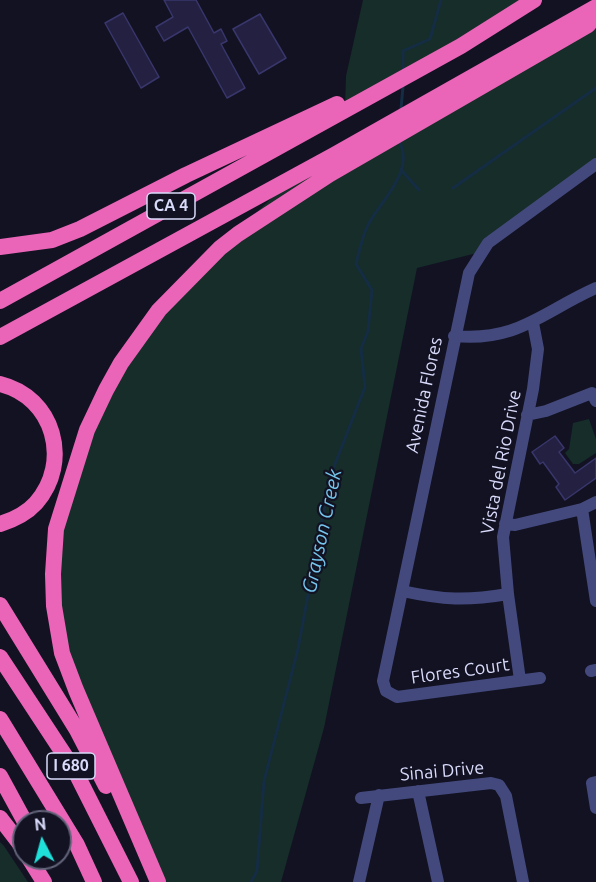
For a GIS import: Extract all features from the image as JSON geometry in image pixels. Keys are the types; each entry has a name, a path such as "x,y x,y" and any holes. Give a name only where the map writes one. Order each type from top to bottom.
{"highway":[{"path":"0,247 52,240 80,229 332,105 343,107 367,97 460,46 534,0"},
{"name":"CA 4","path":"0,338 334,155 450,96 596,7"},
{"path":"158,882 62,653 54,606 53,574 56,529 87,430 121,363 159,310 220,248 237,234 450,96 588,25 596,15"},
{"name":"CA 4","path":"0,301 343,107"},
{"path":"0,384 22,393 41,410 52,430 55,450 54,471 47,487 35,504 17,518 0,524"},
{"path":"0,605 77,730 158,882"},
{"name":"I 680","path":"0,657 75,771 131,882"},
{"name":"I 680","path":"0,719 77,845 94,882"},
{"path":"0,776 18,810"},
{"path":"0,818 12,834"}],"street":[{"name":"Avenida Flores","path":"386,691 383,681 469,273 488,243 596,164"},
{"path":"454,336 489,337 511,332 533,323 573,298 596,288"},
{"name":"Vista del Rio Drive","path":"519,680 503,550 505,524 533,389 538,349 533,323"},
{"path":"527,415 595,394"},
{"path":"505,524 515,525 582,509 596,502"},
{"path":"582,509 596,601"},
{"path":"402,591 455,600 508,594"},
{"name":"Flores Court","path":"386,691 389,695 396,697 540,678"},
{"path":"596,782 592,783 596,808"},
{"name":"Sinai Drive","path":"361,798 490,783 499,785 506,796 523,882"},
{"path":"418,791 438,882"},
{"path":"359,882 379,795"}],"green space":[{"path":"363,0 538,0 345,109 346,76"},
{"path":"596,7 596,164 481,252 417,268 324,728 281,882 158,882 62,653 56,529 106,390 183,284 291,179"},
{"path":"589,419 596,439 596,453 579,464 573,464 565,453 569,449 573,423"},
{"path":"0,842 12,858 12,870 20,870 28,882 0,882"}],"building":[{"path":"164,0 196,0 214,33 221,29 227,41 221,44 245,88 227,98 188,27 164,41 156,27 173,17"},
{"path":"123,13 159,77 141,88 105,23"},
{"path":"260,14 286,58 259,74 233,29"},
{"path":"555,436 564,448 559,452 575,473 596,458 596,478 565,500 556,487 559,484 543,462 540,464 532,452"}],"waterway":[{"name":"Grayson Creek","path":"403,70 403,51 430,39 441,0"},
{"name":"Grayson Creek","path":"401,109 403,86"},
{"path":"453,188 596,88"},
{"name":"Grayson Creek","path":"251,882 257,871 264,781 298,649 330,477 365,387 361,349 368,331 372,290 356,264 367,227 400,174 403,151 398,139"},
{"path":"402,171 419,190"}]}
